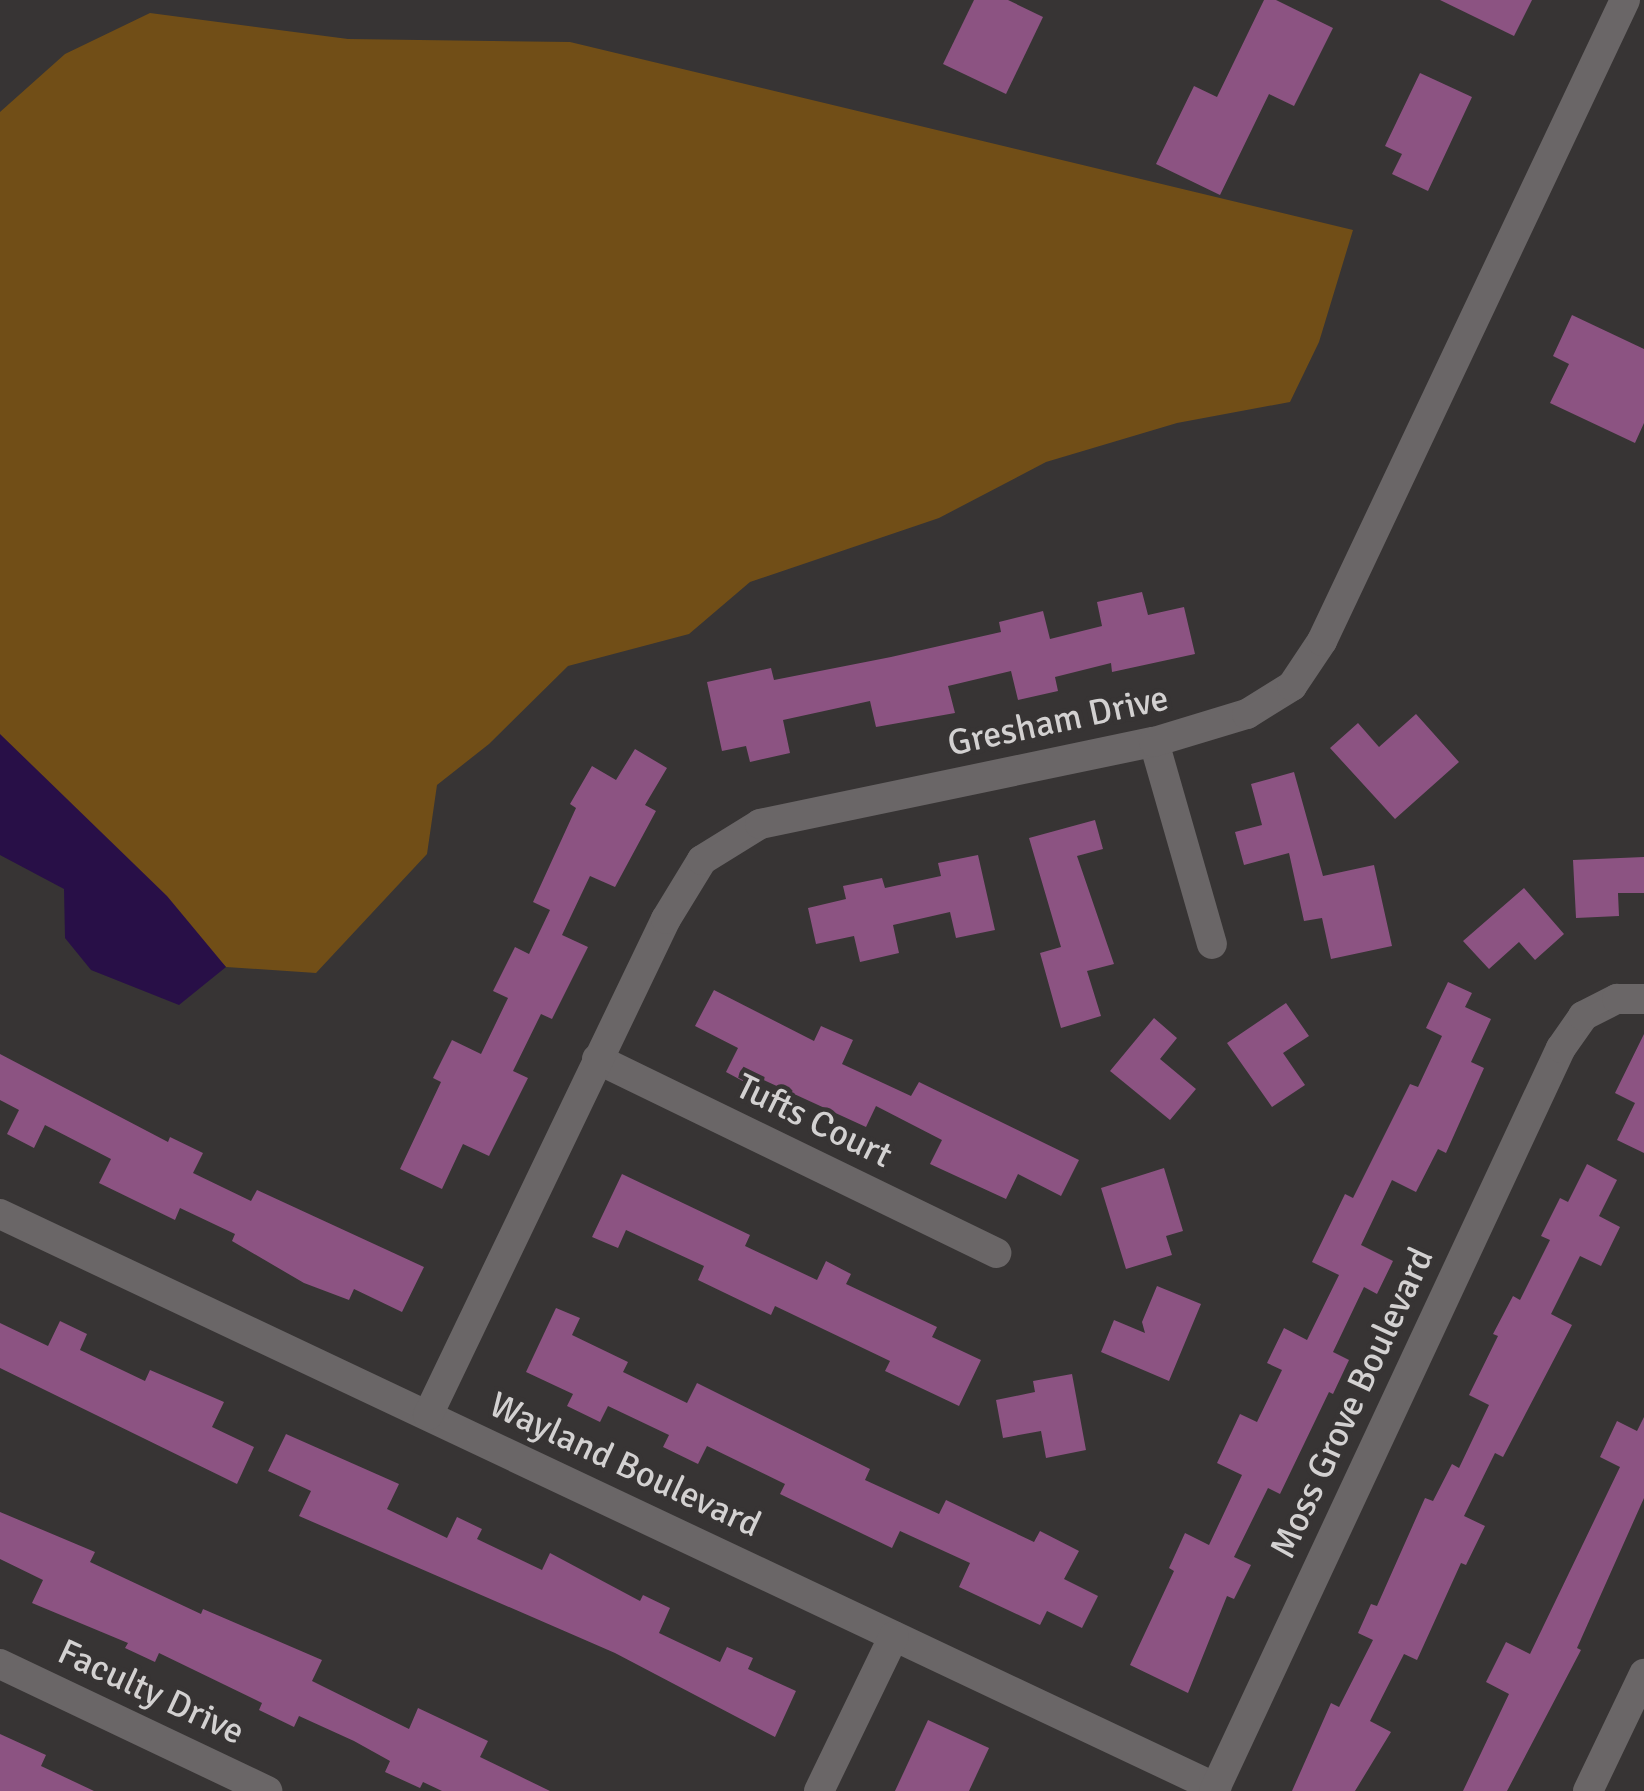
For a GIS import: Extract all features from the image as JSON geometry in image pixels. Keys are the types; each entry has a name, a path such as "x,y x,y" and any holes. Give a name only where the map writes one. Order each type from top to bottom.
{"street":[{"name":"Gresham Drive","path":"428,1415 666,919 702,860 760,824 1154,742 1246,714 1292,686 1322,640 1625,0"},
{"path":"1154,742 1212,944"},
{"name":"Moss Grove Boulevard","path":"1215,1790 1561,1048 1583,1016 1617,999 1644,999"},
{"name":"Tufts Court","path":"597,1059 996,1253"},
{"name":"Wayland Boulevard","path":"0,1214 1215,1790"},
{"path":"819,1791 894,1636"},
{"name":"Faculty Drive","path":"0,1664 268,1791"},
{"path":"1588,1791 1644,1674"}],"shaded area":[{"path":"150,13 348,39 570,42 1353,230 1319,342 1290,402 1177,423 1046,462 939,518 750,582 689,634 568,666 489,744 437,785 427,854 316,973 226,967 0,741 0,112 65,54"},
{"path":"0,734 167,896 226,967 179,1005 91,970 65,938 64,889 0,855"}],"building":[{"path":"974,0 1008,0 1043,17 1006,94 943,64"},
{"path":"1264,0 1276,0 1333,28 1294,106 1269,94 1220,195 1156,164 1194,86 1217,97"},
{"path":"1440,0 1532,0 1514,36"},
{"path":"1420,73 1472,97 1428,191 1392,174 1402,154 1385,146"},
{"path":"1572,315 1644,349 1644,423 1635,443 1550,403 1569,364 1553,356"},
{"path":"1142,592 1148,615 1184,607 1195,654 1112,672 1111,663 1055,677 1058,691 1018,700 1011,671 948,686 955,713 876,727 870,701 783,720 790,753 750,762 746,746 722,751 707,682 771,668 774,680 891,657 1001,632 999,622 1043,611 1050,639 1102,626 1097,602"},
{"path":"1416,714 1459,762 1395,819 1330,748 1358,723 1379,747"},
{"path":"635,749 667,768 645,805 656,811 615,887 590,876 562,935 588,947 552,1019 541,1014 513,1071 528,1078 489,1156 463,1144 442,1189 400,1169 441,1082 433,1078 452,1040 481,1054 508,998 493,991 515,947 529,954 550,910 533,902 576,808 570,804 592,766 616,780"},
{"path":"1294,772 1323,876 1374,865 1392,946 1331,959 1322,918 1304,921 1289,853 1244,865 1235,832 1262,825 1251,784"},
{"path":"1095,820 1103,849 1077,856 1114,964 1087,971 1101,1016 1061,1028 1040,953 1061,947 1029,838"},
{"path":"978,855 995,930 956,938 950,912 893,925 899,953 860,962 854,936 816,944 808,908 846,899 843,886 882,878 885,888 941,876 938,863"},
{"path":"1644,857 1644,893 1618,893 1619,916 1576,918 1573,860"},
{"path":"1524,888 1564,934 1535,960 1519,942 1489,969 1463,941"},
{"path":"1448,982 1472,993 1465,1007 1491,1019 1471,1062 1484,1068 1446,1153 1438,1149 1416,1192 1392,1180 1361,1245 1393,1261 1377,1294 1364,1287 1333,1352 1349,1360 1333,1394 1329,1392 1280,1494 1268,1488 1234,1557 1251,1565 1234,1599 1227,1596 1188,1693 1130,1665 1174,1571 1169,1568 1185,1533 1209,1545 1242,1475 1217,1463 1240,1414 1257,1422 1282,1370 1267,1363 1284,1328 1307,1340 1339,1275 1312,1262 1345,1194 1353,1198 1410,1084 1418,1087 1442,1036 1426,1028"},
{"path":"714,990 814,1041 821,1026 853,1040 842,1064 911,1096 919,1082 1079,1160 1061,1196 1018,1174 1006,1199 930,1164 942,1140 876,1106 866,1127 757,1077 752,1086 726,1072 738,1048 695,1026"},
{"path":"1286,1003 1309,1036 1283,1053 1305,1085 1272,1107 1227,1043"},
{"path":"1154,1018 1177,1038 1160,1059 1196,1089 1170,1120 1110,1071"},
{"path":"1644,1034 1644,1153 1617,1140 1635,1103 1615,1093"},
{"path":"0,1054 168,1142 170,1137 203,1153 193,1173 251,1201 257,1190 424,1267 402,1312 354,1289 349,1300 304,1283 232,1241 235,1234 180,1208 175,1220 99,1183 111,1159 45,1125 34,1148 7,1134 19,1110 0,1100"},
{"path":"1587,1164 1617,1180 1599,1216 1620,1227 1601,1266 1580,1256 1551,1314 1572,1325 1503,1457 1495,1453 1464,1516 1485,1526 1466,1565 1461,1563 1417,1660 1404,1654 1370,1721 1391,1732 1355,1791 1292,1791 1331,1703 1339,1707 1373,1640 1358,1633 1371,1604 1377,1606 1425,1498 1433,1501 1452,1464 1459,1468 1489,1405 1469,1395 1498,1336 1493,1334 1513,1296 1520,1300 1550,1240 1541,1236 1560,1198 1568,1202"},
{"path":"1164,1168 1183,1231 1166,1236 1172,1255 1126,1269 1101,1188"},
{"path":"622,1174 750,1235 745,1246 817,1280 826,1261 851,1274 846,1284 937,1327 932,1337 981,1360 959,1406 885,1371 890,1361 775,1306 771,1315 698,1280 704,1266 626,1230 618,1248 592,1237"},
{"path":"1157,1286 1201,1304 1169,1381 1101,1352 1114,1320 1145,1333 1142,1322"},
{"path":"556,1308 580,1318 572,1335 628,1362 623,1372 687,1403 697,1383 870,1469 865,1480 939,1514 946,1500 1034,1542 1040,1531 1079,1551 1064,1579 1098,1596 1082,1628 1047,1611 1040,1625 959,1587 970,1563 900,1531 892,1548 780,1494 785,1484 707,1446 698,1464 663,1447 669,1435 608,1406 600,1422 567,1406 573,1394 526,1372"},
{"path":"60,1321 87,1334 80,1350 145,1381 150,1370 224,1402 212,1427 254,1447 237,1484 0,1368 0,1323 48,1346"},
{"path":"1072,1374 1086,1450 1046,1458 1041,1431 1003,1438 996,1400 1035,1392 1033,1381"},
{"path":"1644,1417 1644,1498 1577,1648 1581,1650 1507,1791 1463,1791 1509,1694 1486,1682 1506,1642 1530,1654 1620,1467 1600,1457 1617,1421 1637,1431"},
{"path":"286,1434 399,1484 387,1509 447,1538 457,1517 482,1529 477,1539 542,1570 550,1553 640,1601 643,1595 670,1608 659,1633 720,1662 727,1647 753,1658 748,1669 796,1691 775,1737 615,1653 299,1516 311,1491 268,1471"},
{"path":"0,1512 95,1552 90,1562 201,1614 203,1609 322,1660 312,1681 409,1729 418,1708 488,1741 480,1757 550,1791 442,1791 423,1782 420,1788 385,1772 390,1761 354,1741 299,1716 294,1727 259,1710 262,1703 159,1653 155,1662 125,1648 128,1643 32,1603 43,1580 0,1559"},
{"path":"928,1720 989,1748 969,1791 895,1791"},
{"path":"0,1734 46,1755 41,1766 94,1791 0,1791"}]}
